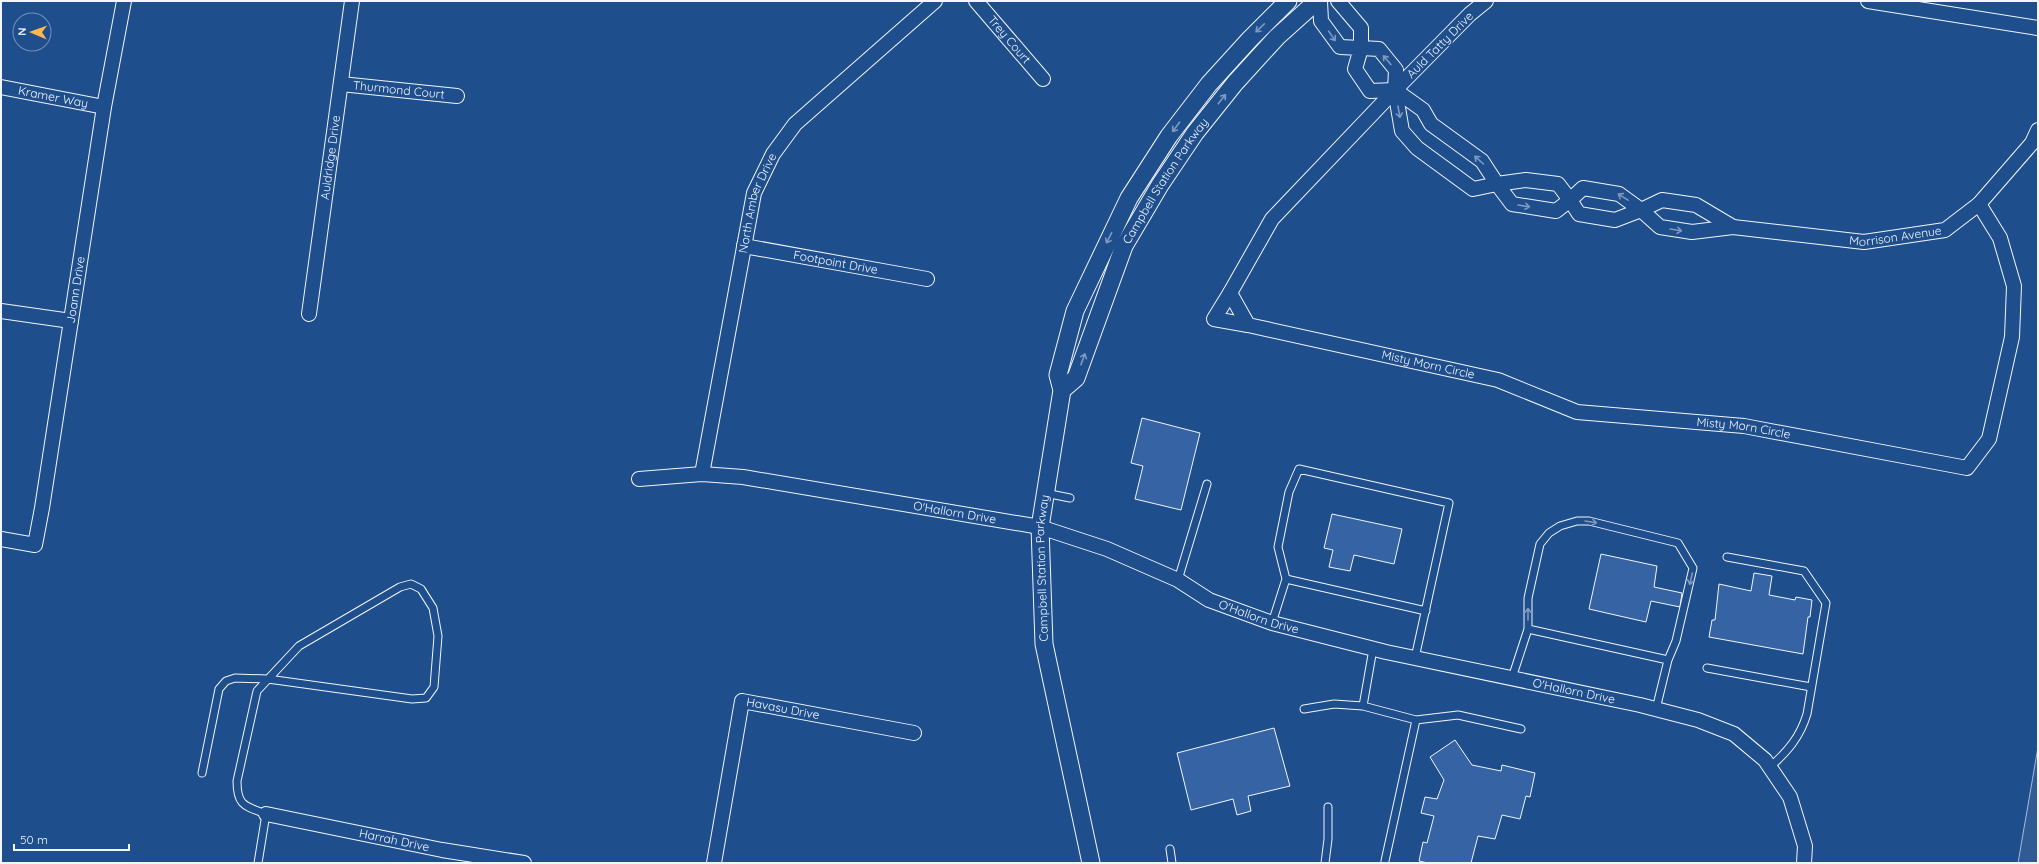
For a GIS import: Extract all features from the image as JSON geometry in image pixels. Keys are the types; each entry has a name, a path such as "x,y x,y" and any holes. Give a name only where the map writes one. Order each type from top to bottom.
{"street":[{"name":"Joann Drive","path":"1,539 35,545 104,107 124,1"},
{"name":"Auldridge Drive","path":"309,314 352,1"},
{"name":"North Amber Drive","path":"702,474 754,193 772,154 795,124 935,1"},
{"name":"Trey Court","path":"976,1 1043,79"},
{"name":"Campbell Station Parkway","path":"1091,863 1044,644 1040,527 1062,390 1058,375 1075,311 1129,198 1169,136 1209,84 1250,39 1288,1"},
{"name":"Campbell Station Parkway","path":"1062,390 1076,378 1124,246 1165,178 1195,133 1235,83 1277,37 1319,1"},
{"name":"Morrison Avenue","path":"1319,1 1321,21 1340,47 1379,49 1396,70 1395,90 1402,131 1417,148 1472,189 1526,180 1558,184 1579,214 1615,220 1662,200 1696,205 1733,227"},
{"path":"1338,1 1361,28 1361,48 1355,69 1370,91 1395,90"},
{"name":"Auld Tatty Drive","path":"1395,90 1470,14 1486,1"},
{"path":"1868,1 2038,28"},
{"name":"Thurmond Court","path":"341,84 457,96"},
{"name":"Kramer Way","path":"1,87 104,107"},
{"name":"Morrison Avenue","path":"1395,90 1422,110 1431,124 1482,161 1512,204 1556,211 1583,188 1619,194 1641,210 1660,227 1692,232 1733,227 1864,242 1945,230 1979,204 2032,143 2038,130"},
{"name":"Misty Morn Circle","path":"1395,90 1272,220 1214,319 1248,325 1498,380 1577,412 1744,426 1967,468 1989,440 2012,337 2014,286 2000,238 1979,204"},
{"name":"Footpoint Drive","path":"744,246 928,279"},
{"path":"1230,292 1248,325"},
{"path":"1,311 71,321"},
{"name":"O'Hallorn Drive","path":"639,479 702,474 743,477 1040,527 1107,548 1178,580 1209,600 1272,623 1373,649 1656,709 1698,720 1734,734 1765,760 1790,797 1805,846 1804,863"},
{"name":"Havasu Drive","path":"714,863 742,701 914,732"},
{"name":"Harrah Drive","path":"266,814 442,850 524,863"}],"lane":[{"path":"1272,623 1286,579 1278,547 1289,492 1299,469 1448,503 1415,658"},
{"path":"1178,580 1207,484"},
{"path":"1045,493 1070,498"},
{"path":"1512,678 1528,629 1528,598 1540,544 1549,533 1560,526 1577,521 1589,521 1678,543 1693,568 1676,641 1668,660 1656,709"},
{"path":"1727,557 1804,571 1826,603 1802,730 1794,743 1770,767"},
{"path":"1286,579 1426,611"},
{"path":"202,773 219,689 226,681 235,678 268,679 412,699 426,698 434,686 438,636 433,608 421,589 411,584 400,587 299,646 268,679 257,691 237,781 237,794 243,806 266,814 258,863"},
{"path":"1528,629 1668,660"},
{"path":"1363,706 1373,649"},
{"path":"1707,668 1811,687"},
{"path":"1304,709 1334,704 1363,706 1416,720 1458,715 1521,729"},
{"path":"1384,861 1416,720"},
{"path":"1325,863 1328,839 1328,807"},
{"path":"1170,849 1172,863"}],"shaded area":[{"path":"2038,747 2038,863 2018,863"}],"building":[{"path":"1142,418 1200,433 1181,510 1135,499 1143,466 1131,463"},
{"path":"1332,514 1402,529 1394,564 1354,555 1350,571 1329,567 1333,550 1324,548"},
{"path":"1601,554 1657,566 1654,587 1682,593 1680,607 1651,601 1646,622 1589,609"},
{"path":"1754,573 1772,576 1769,595 1795,600 1796,597 1812,600 1803,654 1709,637 1712,620 1715,620 1719,584 1751,591"},
{"path":"1274,728 1290,786 1248,796 1251,811 1237,815 1233,799 1191,810 1177,753"},
{"path":"1455,740 1472,765 1501,771 1502,765 1535,773 1530,797 1526,796 1520,819 1502,815 1495,839 1478,836 1471,863 1428,863 1419,861 1423,842 1427,843 1434,816 1421,813 1425,797 1437,799 1444,780 1430,757"}]}
